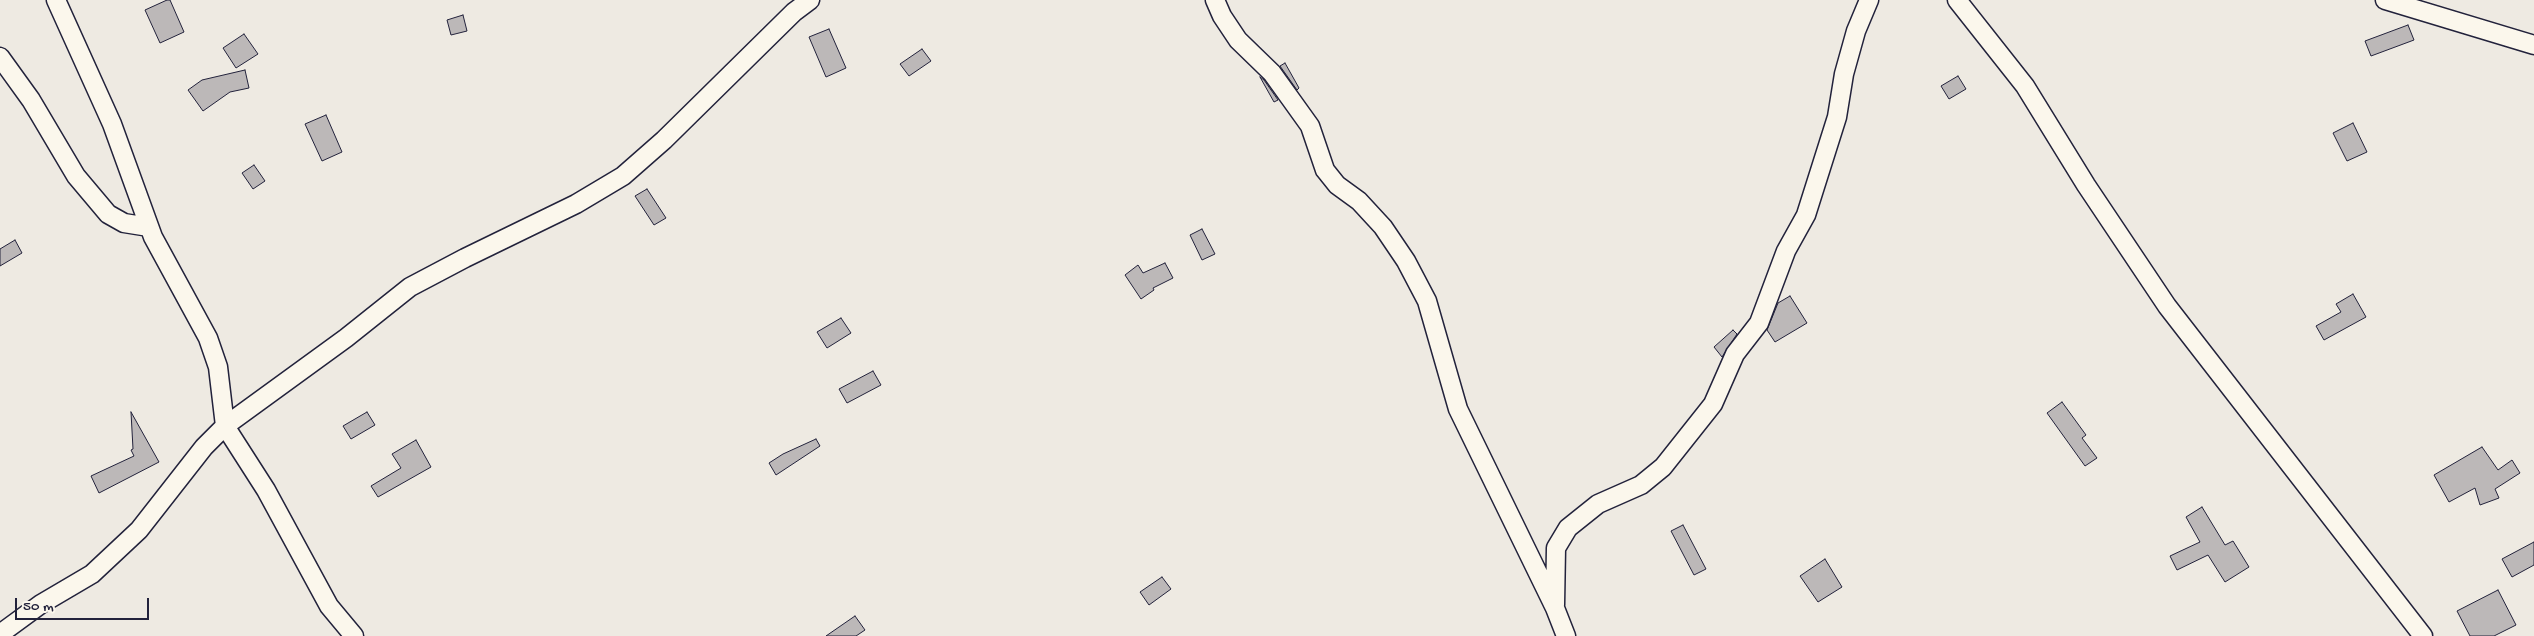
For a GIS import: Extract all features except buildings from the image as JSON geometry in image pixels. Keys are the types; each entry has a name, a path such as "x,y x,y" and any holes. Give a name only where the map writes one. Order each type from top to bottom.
{"street":[{"path":"56,0 112,124 149,227 208,338 218,367 225,426 266,490 329,606 354,636"},
{"path":"0,634 41,604 92,574 139,530 204,447 225,426 346,338 410,287 576,204 622,176 664,140 794,12 810,0"},
{"path":"1215,0 1222,16 1238,40 1272,73 1310,126 1325,170 1337,185 1359,201 1383,227 1406,261 1427,301 1458,409 1555,608 1566,636"},
{"path":"1555,608 1556,548 1568,528 1598,504 1641,485 1662,467 1713,404 1735,354 1759,323 1786,251 1806,215 1837,117 1844,74 1856,31 1869,0"},
{"path":"1957,0 2025,86 2086,185 2167,306 2423,636"},
{"path":"2385,0 2534,45"},
{"path":"0,57 32,100 76,176 108,214 124,223 149,227"}]}
